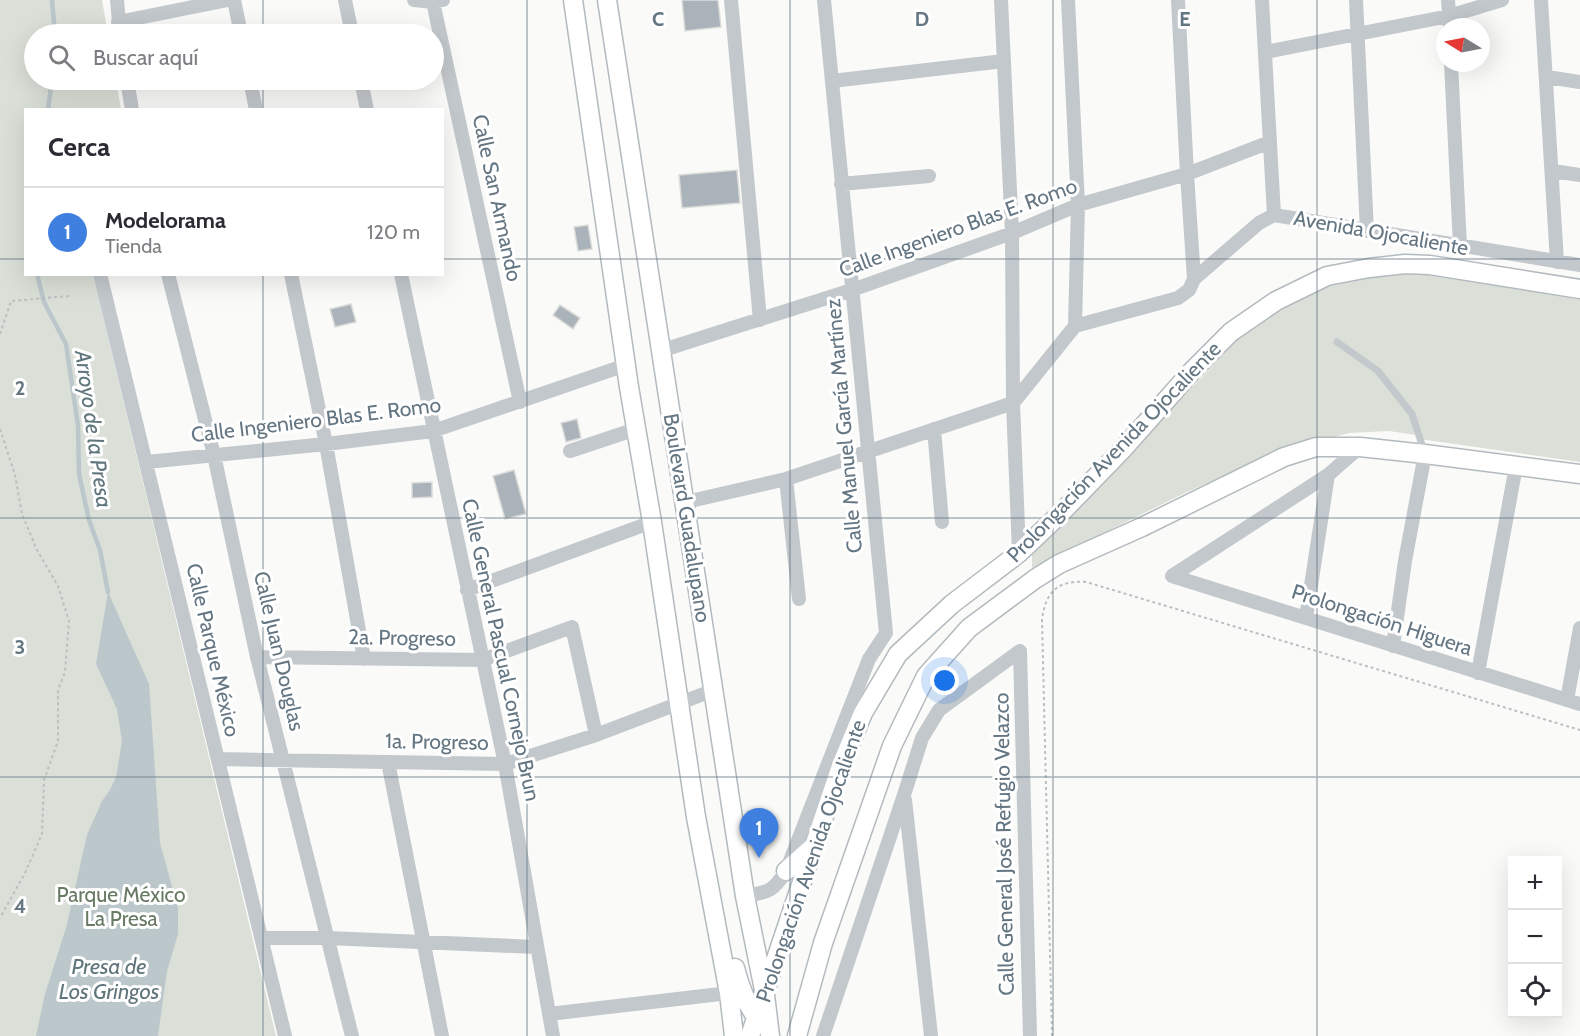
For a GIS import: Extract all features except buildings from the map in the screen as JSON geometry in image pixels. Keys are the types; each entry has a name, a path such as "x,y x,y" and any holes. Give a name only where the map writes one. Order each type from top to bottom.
{"main road":[{"name":"Boulevard Guadalupano","path":"573,0 626,365 696,817 729,993 734,1036"},
{"name":"Boulevard Guadalupano","path":"607,0 745,896 765,995 770,1034"},
{"name":"Prolongación Avenida Ojocaliente","path":"750,1036 841,766 863,713 898,654 952,604 1019,553 1122,450 1231,332 1276,301 1327,276 1405,264 1430,265"},
{"name":"Avenida Ojocaliente","path":"1430,265 1580,289"},
{"name":"Prolongación Avenida Ojocaliente","path":"798,1034 823,942 892,746 926,676 969,628 1035,579 1059,564 1142,527 1284,457 1316,447 1360,447 1580,474"},
{"path":"696,817 700,826 714,842 740,988 756,1017 770,1034 798,1034"},
{"path":"786,871 815,844"}],"street":[{"path":"117,0 119,24"},
{"path":"135,24 228,0"},
{"path":"234,0 239,24"},
{"path":"345,0 350,24"},
{"path":"414,0 438,1"},
{"path":"731,0 760,320"},
{"name":"Calle Manuel García Martínez","path":"786,871 868,660 886,633 824,0"},
{"path":"1001,0 1012,233 1013,403 1019,553"},
{"path":"686,502 786,479 1013,403 1075,326 1078,205 1068,0"},
{"path":"1178,0 1194,279"},
{"path":"1262,0 1274,214"},
{"path":"1356,0 1367,231"},
{"path":"1448,0 1449,18"},
{"path":"1459,18 1502,0"},
{"path":"1541,0 1557,262"},
{"name":"Calle San Armando","path":"438,1 443,24"},
{"path":"1265,52 1436,24"},
{"name":"Calle San Armando","path":"444,30 520,402"},
{"path":"832,81 1004,61"},
{"path":"1451,72 1460,246"},
{"path":"1547,77 1580,82"},
{"path":"129,90 132,108"},
{"path":"252,90 256,108"},
{"path":"363,90 367,108"},
{"name":"Calle Ingeniero Blas E. Romo","path":"660,351 852,290 1012,233 1078,205 1187,174 1270,142"},
{"path":"1553,171 1580,175"},
{"path":"841,184 929,176"},
{"name":"Avenida Ojocaliente","path":"1075,326 1178,298 1189,290 1194,279 1259,223 1274,214 1580,265"},
{"name":"Calle Parque México","path":"100,276 285,1036"},
{"name":"Calle Juan Douglas","path":"169,276 214,455 258,657 352,1036"},
{"path":"291,276 327,444 364,659"},
{"name":"Calle General Pascual Cornejo Brun","path":"401,276 506,764 553,1036"},
{"name":"Calle Ingeniero Blas E. Romo","path":"147,462 434,431 626,365"},
{"path":"570,451 636,429"},
{"path":"934,429 942,522"},
{"path":"1306,618 1328,475 1360,447"},
{"path":"1393,646 1402,578 1425,454"},
{"path":"1478,673 1516,466"},
{"name":"Prolongación Higuera","path":"1328,475 1172,576 1574,702"},
{"path":"786,479 799,599"},
{"path":"467,590 652,522"},
{"name":"2a. Progreso","path":"258,657 482,660 572,627 596,735"},
{"path":"1574,702 1580,628"},
{"name":"Calle General José Refugio Velazco","path":"915,757 921,738 939,710 1020,651 1030,1036"},
{"name":"1a. Progreso","path":"218,759 506,764 596,735 714,690"},
{"path":"823,1036 915,757 892,746"},
{"path":"388,762 442,1036"},
{"path":"904,795 931,1036"},
{"path":"745,896 770,891 776,887 786,871"},
{"path":"263,938 536,947"},
{"path":"549,1014 729,993"}],"lane":[{"path":"1337,342 1378,371 1412,414 1425,454"}],"path":[{"path":"0,334 11,301 70,296"},
{"path":"0,429 15,475 22,514 37,550 58,586 69,621 65,672 58,690 58,741 44,780 42,834 25,873 0,918"},
{"path":"1052,1036 1042,619 1045,601 1054,589 1072,581 1086,582 1580,730"}],"green space":[{"name":"Parque México La Presa","path":"0,0 102,0 106,24 24,24 24,90 118,90 121,108 24,108 24,276 93,276 276,1036 0,1036"},
{"path":"1404,271 1580,298 1580,462 1420,439 1422,430 1416,435 1389,431 1349,433 1276,453 1187,492 1032,568 1032,554 1251,326 1326,287"}],"water":[{"name":"Presa de Los Gringos","path":"108,592 149,684 160,843 178,908 178,934 167,971 158,1036 36,1036 45,994 66,928 87,835 116,777 122,741 117,709 96,664"}],"waterway":[{"name":"Arroyo de la Presa","path":"52,0 54,24"},
{"name":"Arroyo de la Presa","path":"48,108 51,90"},
{"name":"Arroyo de la Presa","path":"38,276 44,302 66,344 78,425 79,474 89,520 100,550 108,592"}],"place":[{"name":"Modelorama","path":"759,858"}]}
